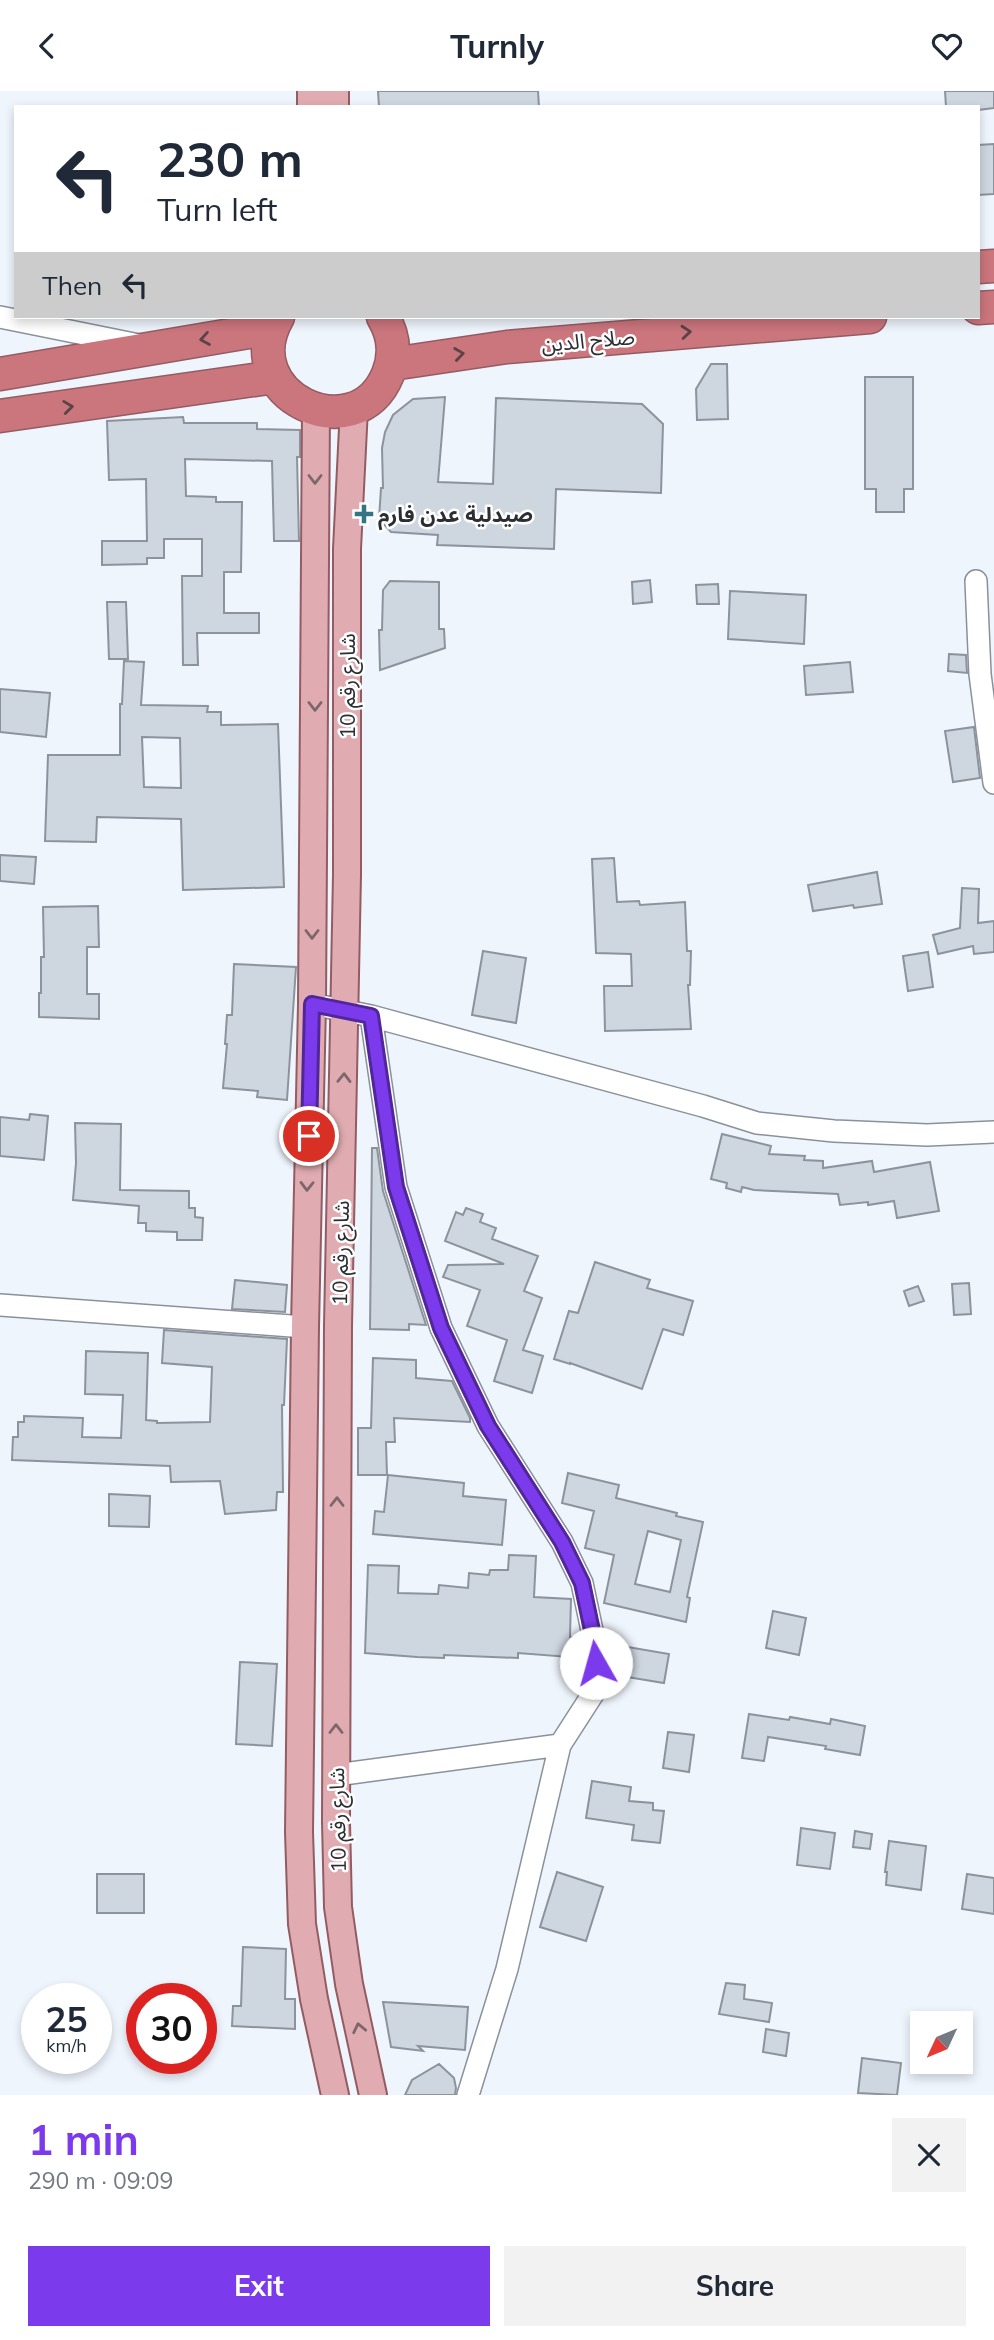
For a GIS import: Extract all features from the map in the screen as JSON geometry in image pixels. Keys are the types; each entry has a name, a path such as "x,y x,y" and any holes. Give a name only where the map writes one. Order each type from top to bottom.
{"highway":[{"path":"0,374 155,348 275,322 268,348 271,369 281,388 296,402 316,410 335,412 354,408 372,397 384,382 392,363 393,343 384,319"},
{"name":"صلاح الدين","path":"392,363 507,347 846,319"},
{"path":"0,415 105,403 275,377"}],"main road":[{"name":"شارع رقم 10","path":"354,408 347,549 358,1013 338,1326 336,1775 338,1906 349,1984 373,2095"},
{"name":"شارع رقم 10","path":"316,410 312,1004 304,1327 299,1879 302,1924 314,1999 335,2095"}],"street":[{"path":"0,317 155,348"},
{"path":"976,580 981,674 994,783"},
{"path":"312,1004 358,1013 690,1102 757,1123 834,1131 927,1135 994,1132"},
{"path":"358,1013 396,1187 441,1328 488,1426 562,1542 582,1583 594,1640 598,1686 560,1745 507,1969 468,2095"},
{"path":"0,1305 304,1327"},
{"path":"336,1775 560,1745"}],"building":[{"path":"378,91 538,91 539,105 379,105"},
{"path":"945,91 994,91 994,108 980,110 980,105 946,105"},
{"path":"994,144 994,194 980,195 980,145"},
{"path":"711,364 727,364 728,419 697,420 696,389"},
{"path":"865,377 913,377 913,489 904,489 904,512 876,512 876,489 865,489"},
{"path":"445,397 438,482 493,484 496,398 642,404 663,424 661,493 556,489 554,549 437,545 438,535 391,532 379,519 385,432 393,415 413,399"},
{"path":"183,417 184,423 257,423 257,429 300,430 300,457 297,457 299,541 274,541 272,461 185,459 186,496 216,497 216,502 242,502 241,572 224,572 224,613 259,613 259,633 197,633 198,665 183,665 182,576 202,576 202,539 164,539 164,558 147,558 147,564 102,565 102,541 147,541 146,479 109,480 107,421"},
{"path":"650,580 652,602 633,604 632,582"},
{"path":"390,581 439,582 439,629 444,629 445,648 380,670 379,630 382,630 383,590"},
{"path":"718,584 719,604 697,604 696,585"},
{"path":"730,591 806,595 804,644 728,639"},
{"path":"107,602 126,602 128,659 109,659"},
{"path":"949,654 966,655 967,673 948,671"},
{"path":"124,661 144,662 141,705 208,706 207,712 221,712 221,725 278,724 284,887 183,890 181,819 97,817 96,842 45,841 48,755 120,755","holes":["142,737 180,738 181,788 144,787"]},
{"path":"850,662 853,692 806,695 804,666"},
{"path":"0,689 50,693 46,737 0,732"},
{"path":"974,727 980,778 953,782 945,731"},
{"path":"0,855 36,857 34,884 0,881"},
{"path":"614,858 617,902 639,901 640,905 685,902 687,951 691,951 688,985 691,1029 605,1031 604,986 632,986 631,954 596,953 592,859"},
{"path":"877,872 882,904 813,911 808,885"},
{"path":"962,888 979,889 978,923 994,921 994,952 974,954 973,946 938,954 933,935 960,928"},
{"path":"98,906 99,947 87,947 87,994 99,994 99,1019 39,1017 41,957 44,957 43,907"},
{"path":"483,951 526,958 516,1023 472,1015"},
{"path":"928,952 933,987 908,991 903,956"},
{"path":"234,964 296,967 287,1100 257,1097 258,1091 223,1088 227,1015 232,1015"},
{"path":"30,1114 48,1116 44,1160 0,1156 0,1117 29,1120"},
{"path":"75,1123 121,1124 120,1190 189,1191 189,1208 195,1208 195,1217 203,1218 202,1240 177,1240 177,1232 146,1231 146,1223 138,1223 139,1206 73,1200"},
{"path":"722,1134 771,1146 769,1154 805,1156 804,1160 823,1161 823,1168 872,1161 874,1172 930,1162 939,1211 897,1218 894,1201 840,1205 838,1194 754,1190 742,1187 741,1192 726,1188 727,1183 711,1179"},
{"path":"372,1148 377,1148 383,1191 426,1325 409,1324 409,1330 370,1329"},
{"path":"466,1208 483,1214 480,1222 496,1228 492,1239 538,1256 524,1291 542,1298 523,1350 543,1356 532,1393 494,1381 507,1340 467,1326 480,1290 443,1277 448,1265 504,1264 445,1241 456,1212 463,1215"},
{"path":"595,1262 650,1280 647,1288 693,1301 683,1335 663,1329 642,1389 554,1359 569,1311 578,1313"},
{"path":"235,1280 287,1285 285,1312 232,1309"},
{"path":"969,1283 971,1314 954,1315 952,1284"},
{"path":"918,1286 924,1301 909,1306 904,1291"},
{"path":"164,1330 287,1339 282,1405 283,1492 277,1492 276,1510 225,1514 220,1481 171,1482 170,1466 12,1460 13,1437 18,1437 18,1422 24,1422 24,1416 83,1418 82,1437 121,1438 123,1395 85,1394 86,1351 148,1353 146,1420 157,1423 210,1422 212,1367 162,1363"},
{"path":"373,1358 416,1360 416,1378 452,1381 470,1422 394,1418 395,1442 386,1442 387,1475 358,1475 358,1428 371,1428"},
{"path":"568,1473 619,1485 616,1498 703,1522 687,1597 690,1598 686,1622 604,1603 614,1555 585,1548 594,1511 562,1503","holes":["648,1531 681,1540 670,1592 635,1584"]},
{"path":"388,1475 464,1483 463,1496 506,1500 502,1545 373,1534 375,1511 384,1512"},
{"path":"109,1494 150,1496 149,1527 109,1526"},
{"path":"509,1555 536,1556 534,1597 571,1599 570,1637 580,1638 582,1658 518,1653 518,1658 444,1655 444,1658 365,1653 368,1565 399,1566 398,1593 438,1594 439,1585 468,1588 469,1573 489,1575 490,1570 508,1570"},
{"path":"773,1611 806,1618 799,1655 766,1648"},
{"path":"616,1645 669,1654 664,1683 627,1677 629,1667 613,1664"},
{"path":"240,1662 277,1664 272,1746 236,1744"},
{"path":"749,1714 830,1724 831,1719 865,1726 860,1755 825,1749 826,1746 768,1737 764,1761 742,1758"},
{"path":"668,1732 694,1735 689,1772 663,1768"},
{"path":"592,1781 631,1787 629,1801 653,1803 653,1810 664,1811 660,1843 632,1840 634,1825 586,1818"},
{"path":"801,1828 835,1833 830,1869 797,1865"},
{"path":"855,1831 872,1834 870,1849 853,1847"},
{"path":"889,1841 926,1846 921,1890 886,1885"},
{"path":"557,1872 603,1887 586,1941 540,1927"},
{"path":"97,1874 144,1874 144,1913 97,1913"},
{"path":"967,1874 994,1878 994,1914 962,1909"},
{"path":"243,1947 286,1949 285,1999 295,1999 295,2029 232,2026 233,2006 241,2006"},
{"path":"726,1983 745,1985 744,1999 772,2003 769,2022 719,2014"},
{"path":"383,2002 468,2007 465,2050 418,2046 423,2051 391,2047"},
{"path":"766,2029 789,2033 786,2056 763,2052"},
{"path":"862,2058 901,2063 897,2095 858,2093"},
{"path":"439,2064 454,2078 455,2095 405,2095 412,2080"}],"place":[{"name":"صيدلية عدن فارم","path":"364,514"}],"route":[{"path":"309,1136 312,1004 371,1016 396,1187 441,1328 488,1426 562,1542 582,1583 596,1663"}]}
